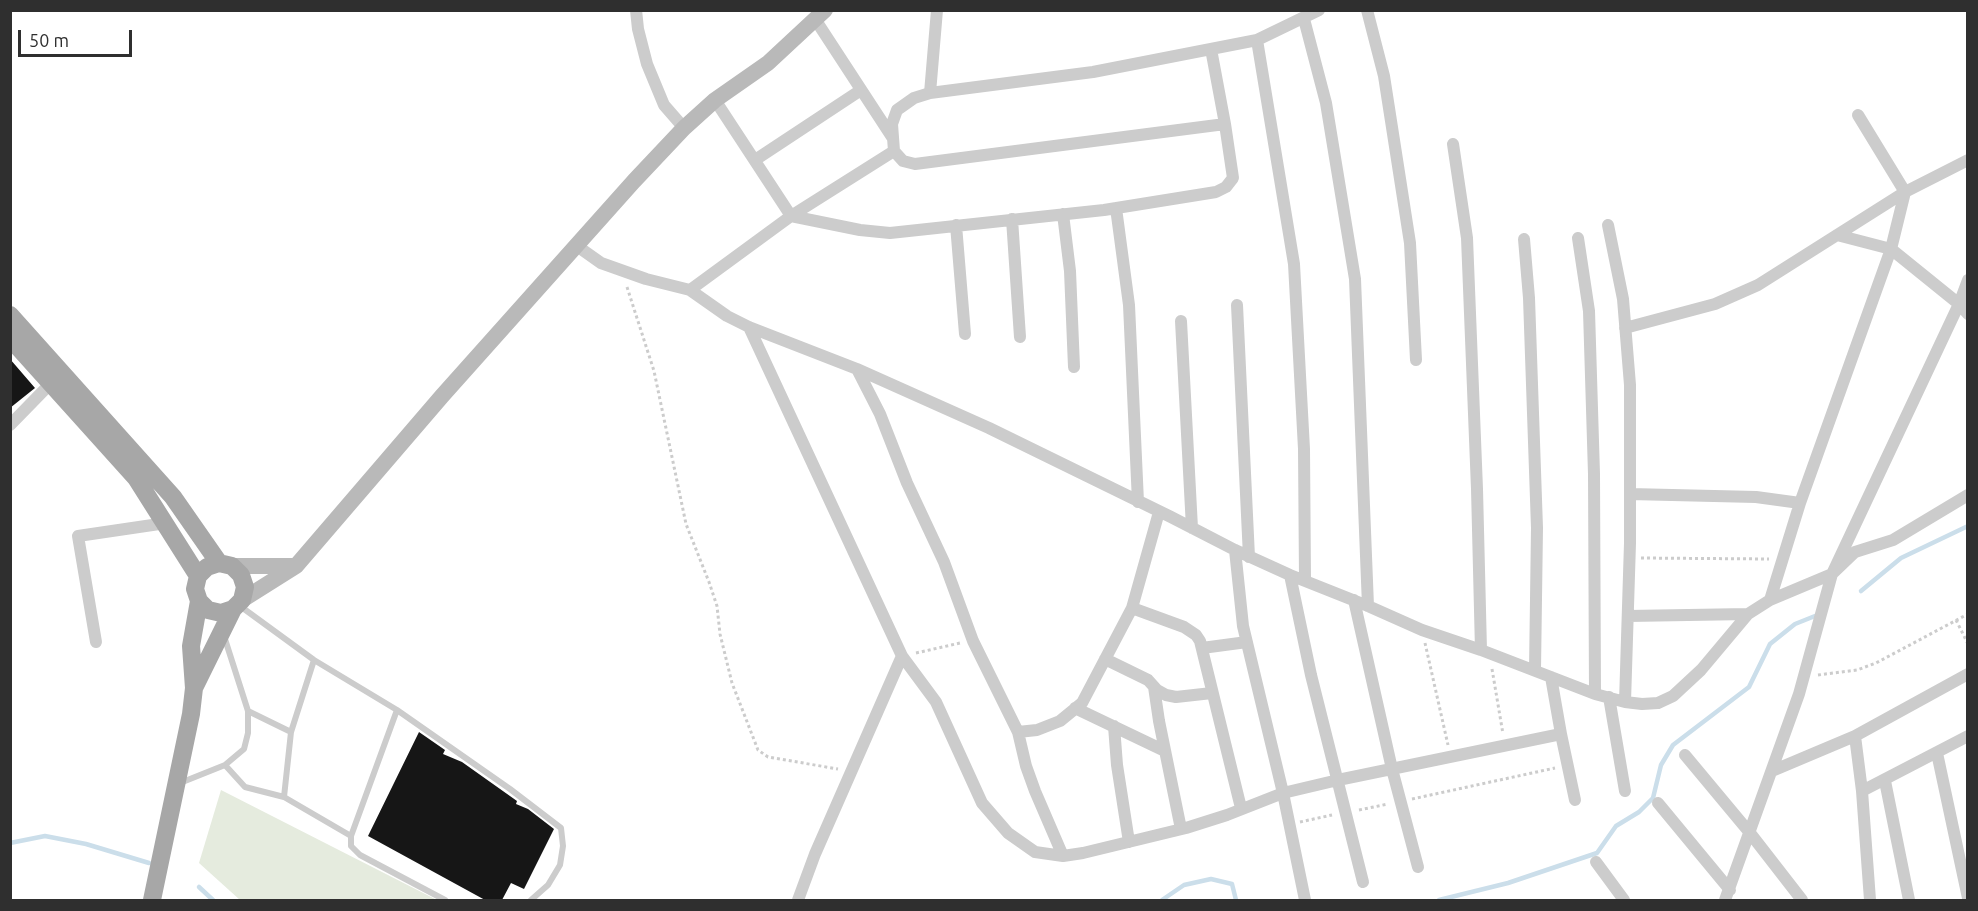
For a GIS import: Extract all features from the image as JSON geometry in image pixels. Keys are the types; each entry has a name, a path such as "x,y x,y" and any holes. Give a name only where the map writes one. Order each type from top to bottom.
{"main road":[{"path":"10,315 173,497 225,565 241,575 245,587 238,604 194,688"},
{"path":"10,338 136,478 198,576"},
{"path":"225,565 207,567 198,576 195,589 199,601 208,610 221,613 238,604"},
{"path":"156,899 194,688 191,646 199,601"}],"street":[{"path":"636,10 638,29 647,64 664,105 684,128"},
{"path":"930,93 937,10"},
{"path":"893,145 892,124 897,110 914,98 930,93 1093,72 1257,40 1319,10"},
{"path":"1367,10 1384,76 1410,243 1416,360"},
{"path":"238,604 296,566 442,396 684,128 715,100 768,63 820,15 903,161 915,164 1225,124"},
{"path":"1304,19 1326,103 1355,279 1368,606"},
{"path":"1257,40 1294,264 1304,449 1305,580"},
{"path":"715,100 791,216 860,230 890,233 1116,208 1216,192 1226,187 1233,177 1211,49"},
{"path":"755,160 861,90"},
{"path":"1770,600 1800,503 1892,249 1905,192 1858,115"},
{"path":"1453,144 1467,238 1485,651"},
{"path":"690,290 893,145"},
{"path":"1625,328 1715,304 1758,285 1905,192 1968,160"},
{"path":"1116,208 1129,304 1138,502"},
{"path":"1063,214 1070,271 1074,367"},
{"path":"1012,219 1020,337"},
{"path":"956,225 965,334"},
{"path":"1608,225 1623,299 1630,385 1630,558 1625,702"},
{"path":"1837,235 1892,249 1959,303 1968,314"},
{"path":"1578,238 1590,322 1594,474 1595,694"},
{"path":"1524,239 1529,298 1537,528 1535,670"},
{"path":"577,246 601,263 690,290 727,316 749,327 857,369 989,428 1249,557 1290,575 1422,630 1485,651 1595,694 1625,702 1658,704 1673,696 1701,670 1748,614 1770,600 1831,577 1856,552 1893,540 1968,495"},
{"path":"1728,895 1804,676 1831,577 1968,280"},
{"path":"1237,305 1249,557"},
{"path":"1181,321 1192,528"},
{"path":"749,327 902,656 936,702 982,803 1008,834 1035,852 1063,856 1129,842 1227,815 1283,793 1561,734"},
{"path":"857,369 880,414 944,562 973,641 1018,732 1032,783 1063,856"},
{"path":"10,425 51,382"},
{"path":"1630,494 1756,497 1800,503"},
{"path":"1018,732 1037,730 1060,721 1082,703 1132,608 1159,512"},
{"path":"96,642 78,536 166,524"},
{"path":"1235,550 1243,626 1283,793 1305,900"},
{"path":"225,565 296,566"},
{"path":"1290,575 1311,675 1363,882"},
{"path":"1354,600 1392,769 1418,867"},
{"path":"1132,608 1184,627 1196,634 1202,648 1241,808"},
{"path":"1628,616 1748,614"},
{"path":"1202,648 1247,642"},
{"path":"799,900 815,854 902,656"},
{"path":"1105,659 1141,676 1166,695 1176,697 1212,693"},
{"path":"1772,771 1855,736 1968,674"},
{"path":"1551,677 1575,800"},
{"path":"1154,687 1181,829"},
{"path":"1609,697 1625,791"},
{"path":"1075,708 1165,751"},
{"path":"1114,726 1117,765 1129,842"},
{"path":"1855,736 1862,791 1870,900"},
{"path":"1862,791 1968,736"},
{"path":"1937,753 1968,898"},
{"path":"1685,755 1802,900"},
{"path":"1885,781 1909,900"},
{"path":"1658,803 1728,895"},
{"path":"1596,862 1624,900"}],"lane":[{"path":"238,604 314,660 397,710 510,789 561,828 563,846 560,865 548,885 531,900"},
{"path":"176,784 225,765 244,749 248,733 248,711 223,632"},
{"path":"284,797 291,732 314,660"},
{"path":"397,710 351,836 351,846 354,852 445,900"},
{"path":"248,711 291,732"},
{"path":"225,765 245,787 284,797 351,836"}],"path":[{"path":"622,271 654,371 686,524 717,606 720,634 732,683 758,750 768,757 851,771"},
{"path":"1630,558 1759,558 1782,561"},
{"path":"1804,676 1839,674 1876,663 1968,614"},
{"path":"1956,620 1968,644"},
{"path":"1422,630 1451,757"},
{"path":"902,656 973,641"},
{"path":"1485,651 1505,746"},
{"path":"1290,824 1568,765"}],"shaded area":[{"path":"221,790 437,900 240,900 199,863"}],"building":[{"path":"10,359 35,388 10,408"},
{"path":"419,732 445,750 443,754 462,762 517,801 516,804 528,809 554,829 524,889 511,883 502,900 485,900 368,836"}],"waterway":[{"path":"1861,591 1901,558 1968,526"},
{"path":"1439,900 1508,883 1597,853 1616,826 1639,812 1653,798 1661,765 1673,745 1749,687 1770,644 1795,624 1820,614"},
{"path":"10,843 45,836 86,844 149,863"},
{"path":"1162,900 1184,885 1211,879 1232,884 1236,900"},
{"path":"199,887 213,900"}]}
